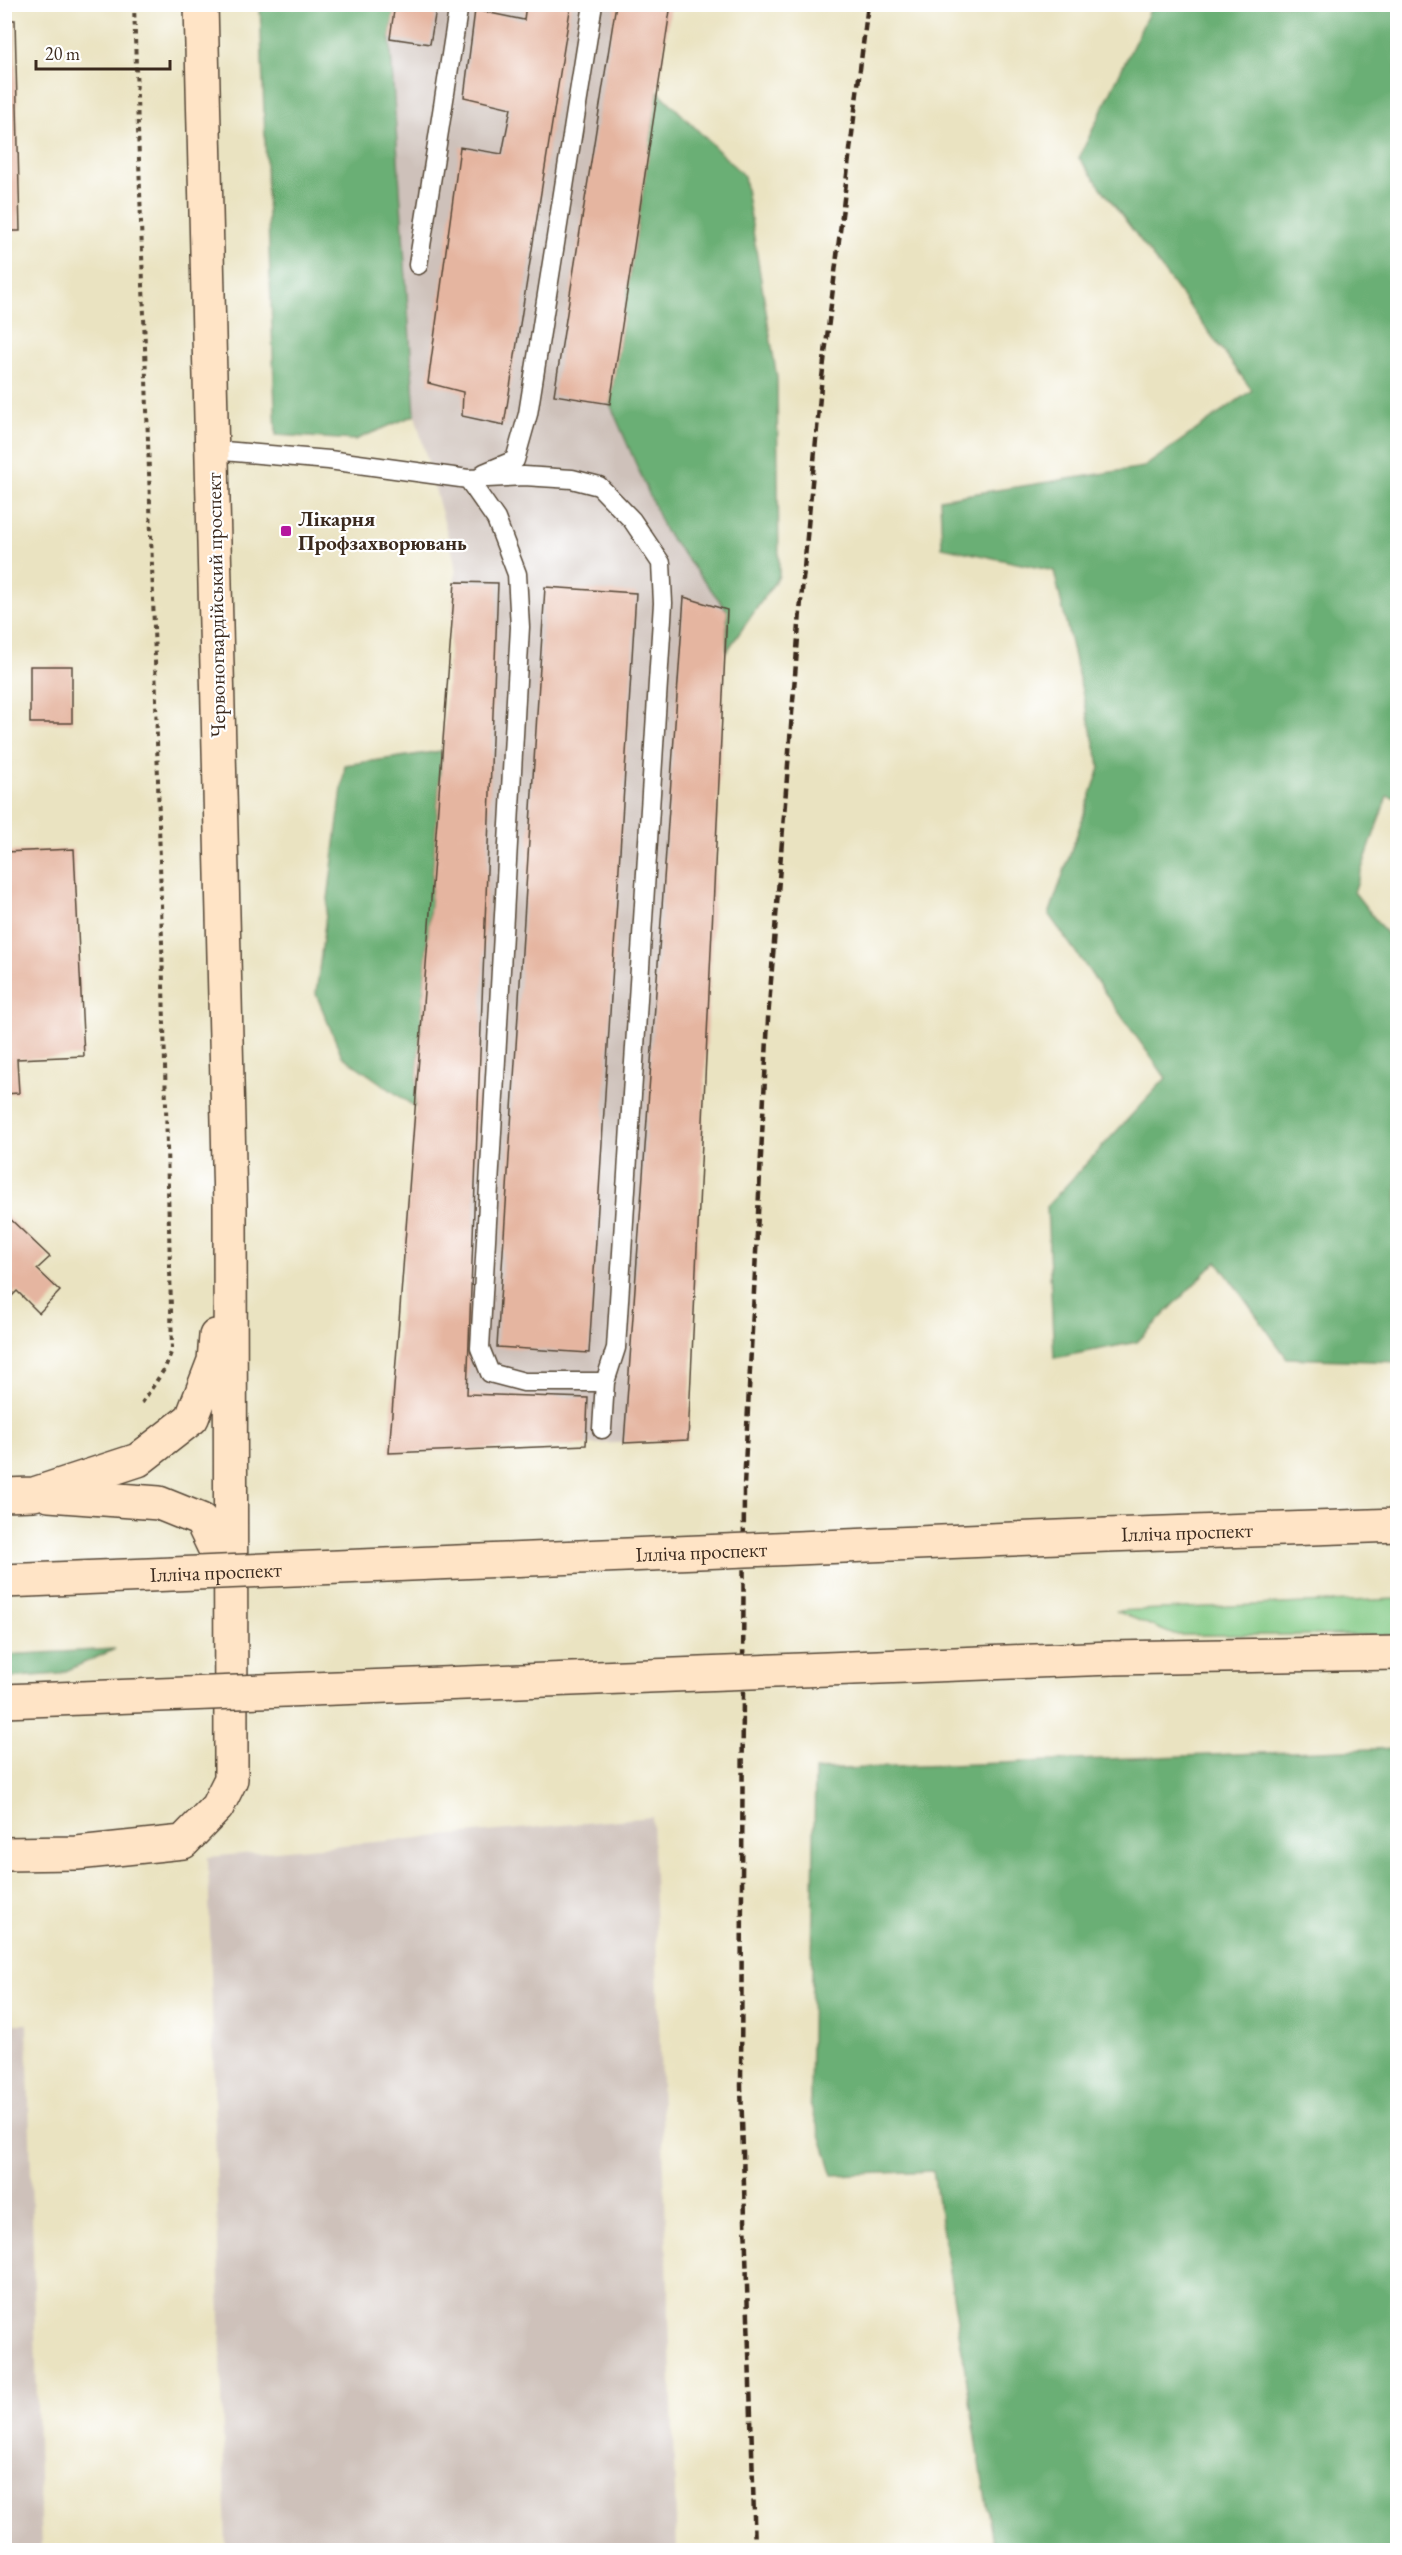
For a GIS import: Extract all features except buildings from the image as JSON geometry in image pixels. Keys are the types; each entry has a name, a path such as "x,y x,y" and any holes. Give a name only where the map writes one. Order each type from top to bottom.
{"main road":[{"name":"Червоногвардійський проспект","path":"201,4 230,1206"},
{"path":"19,1495 138,1460 192,1418 214,1361 230,1206"},
{"path":"4,1854 77,1853 183,1842 217,1807 231,1779 230,1206"},
{"path":"19,1495 159,1503 201,1520 230,1581"},
{"name":"Ілліча проспект","path":"4,1581 1398,1525"},
{"path":"4,1701 1112,1658 1398,1653"}],"lane":[{"path":"418,265 459,4"},
{"path":"468,479 515,460 528,414 592,4"},
{"path":"212,450 329,460 468,479 524,476 572,479 599,486 632,520 661,563 663,603 616,1348 605,1382 602,1429"},
{"path":"468,479 496,519 517,574 520,627 480,1348 490,1373 524,1382 605,1382"}],"path":[{"path":"134,4 155,647 172,1350 165,1368 144,1402 136,1409"}],"shaded area":[{"path":"395,5 671,5 610,403 665,531 727,610 688,1440 389,1453 456,566 415,415 390,38"},
{"path":"652,1817 677,2550 226,2550 208,1857"},
{"path":"4,2024 27,2024 41,2550 5,2550"}],"green space":[{"path":"1153,4 1397,5 1398,798 1387,796 1354,892 1397,947 1397,1362 1287,1358 1217,1261 1137,1342 1054,1358 1047,1206 1166,1078 1049,915 1100,768 1054,571 942,547 940,499 1144,467 1252,390 1079,158"},
{"path":"260,5 395,5 390,38 415,415 355,440 276,435"},
{"path":"658,91 744,176 777,378 779,576 727,651 727,610 665,531 610,404"},
{"path":"442,751 415,1107 342,1056 316,994 345,765"},
{"path":"1397,1599 1397,1635 1174,1635 1116,1611"},
{"path":"115,1649 59,1674 5,1678 5,1655"},
{"path":"1397,1748 1397,2550 994,2550 933,2171 833,2175 810,2103 815,1770"}],"railway":[{"path":"755,2550 741,2086 744,1486 768,1019 800,612 821,386 868,4"}],"place":[{"name":"Лікарня Профзахворювань","path":"286,531"}]}
